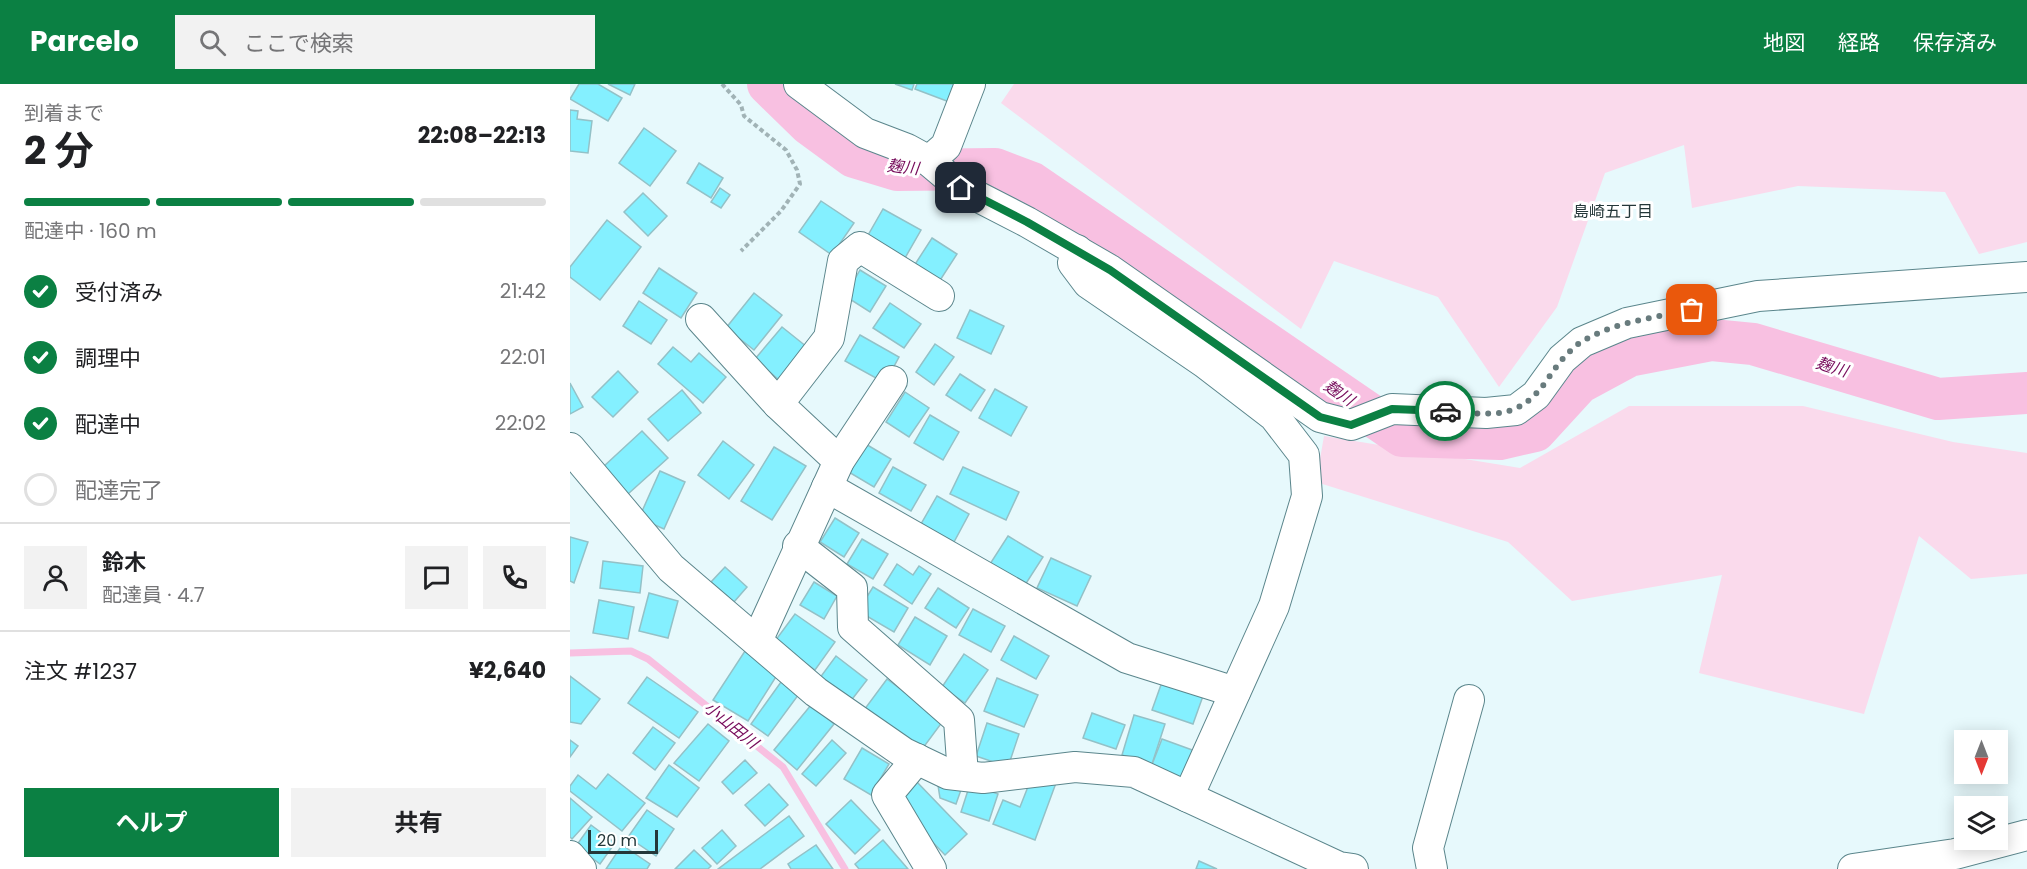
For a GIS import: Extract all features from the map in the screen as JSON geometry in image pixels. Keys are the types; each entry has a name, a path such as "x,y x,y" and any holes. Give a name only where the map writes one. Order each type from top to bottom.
{"street":[{"path":"799,84 865,133 928,152 961,188 1077,250 1320,417 1351,425 1392,409 1486,413 1516,410 1536,395 1562,359 1582,342 1627,323 1758,296 2027,277"},
{"path":"928,152 970,84"},
{"path":"778,404 829,338 843,261 860,247 939,296"},
{"path":"1077,250 1073,263 1088,283 1205,363 1274,416 1304,455 1307,496 1274,606 1188,797"},
{"path":"701,319 778,404 839,461"},
{"path":"757,641 798,546 839,461 892,381"},
{"path":"570,448 671,568 816,692 904,753 948,774 982,778 1075,767 1134,772 1339,867 1353,869"},
{"path":"826,488 1127,658 1235,692"},
{"path":"798,546 852,588 853,627 959,720 963,775"},
{"path":"1432,869 1428,848 1469,700"},
{"path":"917,759 887,795 931,869"},
{"path":"1864,868 1955,854 2027,835"},
{"path":"570,856 581,869"}],"path":[{"path":"722,84 741,105 744,116 786,150 797,170 800,184 781,212 741,251"}],"shaded area":[{"path":"1014,84 2027,84 2027,242 1979,254 1945,192 1798,186 1692,208 1684,145 1605,173 1557,307 1499,387 1438,297 1334,261 1301,329 1001,103"},
{"path":"1629,406 1803,406 1953,442 2027,453 2027,574 1971,579 1919,536 1864,714 1699,673 1722,575 1572,601 1508,542 1316,482 1324,436 1520,468"}],"building":[{"path":"579,84 598,84 622,98 608,121 570,99"},
{"path":"608,84 635,84 630,95"},
{"path":"895,84 914,84 912,90"},
{"path":"917,84 959,84 952,103 915,89"},
{"path":"570,110 578,111 577,119 592,121 588,153 570,151"},
{"path":"644,128 676,151 650,186 619,163"},
{"path":"699,163 723,178 711,198 687,183"},
{"path":"720,188 730,195 721,208 711,202"},
{"path":"643,193 667,216 648,236 624,212"},
{"path":"821,201 854,223 832,255 799,232"},
{"path":"883,209 921,230 905,258 867,237"},
{"path":"607,220 641,247 600,300 570,277 570,267"},
{"path":"932,238 957,254 937,285 912,269"},
{"path":"659,268 697,293 681,318 643,293"},
{"path":"860,270 886,286 870,312 845,296"},
{"path":"754,293 782,315 754,350 726,328"},
{"path":"639,301 667,320 651,344 623,326"},
{"path":"890,303 921,324 904,348 873,328"},
{"path":"970,310 1004,326 991,354 957,338"},
{"path":"782,327 807,347 779,380 755,359"},
{"path":"860,335 899,357 885,383 845,361"},
{"path":"935,344 954,357 934,385 916,372"},
{"path":"673,347 691,362 699,353 726,377 703,403 658,364"},
{"path":"618,371 638,392 613,417 592,397"},
{"path":"960,374 985,390 971,411 946,395"},
{"path":"570,383 583,407 570,414"},
{"path":"995,389 1027,407 1011,436 979,418"},
{"path":"682,390 701,413 668,441 648,419"},
{"path":"905,392 929,408 909,437 886,422"},
{"path":"930,415 959,432 943,460 914,443"},
{"path":"642,431 668,458 628,494 603,467"},
{"path":"723,441 754,465 729,499 698,475"},
{"path":"864,443 891,459 874,487 847,471"},
{"path":"774,447 806,466 772,520 741,501"},
{"path":"893,467 926,485 911,511 879,493"},
{"path":"963,467 1019,492 1006,520 950,494"},
{"path":"660,471 685,482 664,529 639,518"},
{"path":"937,496 969,514 954,542 921,524"},
{"path":"835,518 859,533 844,557 820,542"},
{"path":"1008,536 1043,557 1025,585 990,564"},
{"path":"570,537 588,542 574,583 570,581"},
{"path":"862,539 888,554 873,579 847,564"},
{"path":"1051,558 1091,576 1077,606 1037,588"},
{"path":"603,561 643,566 640,593 600,588"},
{"path":"897,564 913,575 919,566 931,574 912,604 884,585"},
{"path":"725,567 747,587 734,602 711,582"},
{"path":"814,582 837,596 824,619 800,605"},
{"path":"873,587 908,608 894,632 858,611"},
{"path":"938,588 969,608 956,628 925,608"},
{"path":"649,593 678,601 668,638 639,631"},
{"path":"599,600 634,607 628,639 593,633"},
{"path":"973,609 1005,626 991,652 959,635"},
{"path":"795,614 835,642 815,670 775,641"},
{"path":"915,617 947,636 930,665 898,645"},
{"path":"1014,636 1049,656 1036,679 1001,660"},
{"path":"745,651 779,672 748,721 713,700"},
{"path":"964,654 988,670 965,703 942,687"},
{"path":"836,656 867,680 850,702 819,679"},
{"path":"570,676 600,699 581,724 570,722"},
{"path":"647,677 698,712 679,738 628,703"},
{"path":"997,678 1038,695 1024,727 984,711"},
{"path":"887,679 943,721 920,752 864,710"},
{"path":"781,682 799,694 768,736 751,724"},
{"path":"1162,682 1203,696 1193,724 1152,710"},
{"path":"811,705 834,724 797,770 774,750"},
{"path":"1092,713 1125,725 1116,749 1083,738"},
{"path":"1134,715 1165,724 1152,764 1122,755"},
{"path":"987,723 1019,734 1008,767 976,756"},
{"path":"708,724 729,741 699,781 674,763"},
{"path":"653,727 675,743 655,770 633,753"},
{"path":"1162,739 1195,751 1184,779 1151,767"},
{"path":"570,740 578,746 570,757"},
{"path":"832,740 846,753 816,786 802,774"},
{"path":"862,748 889,764 871,795 844,779"},
{"path":"745,760 757,773 733,794 722,782"},
{"path":"669,765 699,788 677,817 646,798"},
{"path":"608,774 645,803 622,831 570,791 570,786 578,775 596,789"},
{"path":"1033,774 1056,783 1035,840 993,824 1003,800 1020,807"},
{"path":"937,779 962,787 956,804 940,798"},
{"path":"916,781 967,834 945,855 894,802"},
{"path":"769,784 788,805 765,826 745,805"},
{"path":"970,784 998,794 989,821 961,812"},
{"path":"570,798 592,817 572,839 570,837"},
{"path":"851,800 880,830 855,854 826,824"},
{"path":"647,810 674,829 656,856 628,837"},
{"path":"789,816 804,836 760,869 718,869"},
{"path":"591,825 615,843 600,864 576,846"},
{"path":"722,830 736,846 717,864 702,848"},
{"path":"883,840 908,869 859,869 855,864"},
{"path":"622,845 650,864 647,869 606,869"},
{"path":"816,845 833,869 791,869 788,864"},
{"path":"694,850 711,866 708,869 675,869"},
{"path":"1199,861 1217,869 1196,869"}],"waterway":[{"name":"麹川","path":"768,84 809,124 854,157 897,170 995,169 1032,183 1402,436 1500,439 1535,431 1579,383 1629,356 1712,340 1753,344 1938,399 2027,393"},
{"name":"小山田川","path":"570,653 631,651 648,659 783,767 845,869"}],"way so far":[{"path":"1445,411 1486,413 1516,410 1536,395 1562,359 1582,342 1627,323 1692,310"}],"district":[{"name":"島崎五丁目","path":"1613,211"}],"route":[{"path":"961,188 1027,222 1110,270 1320,417 1342,425 1351,425 1392,409 1445,411"}]}
